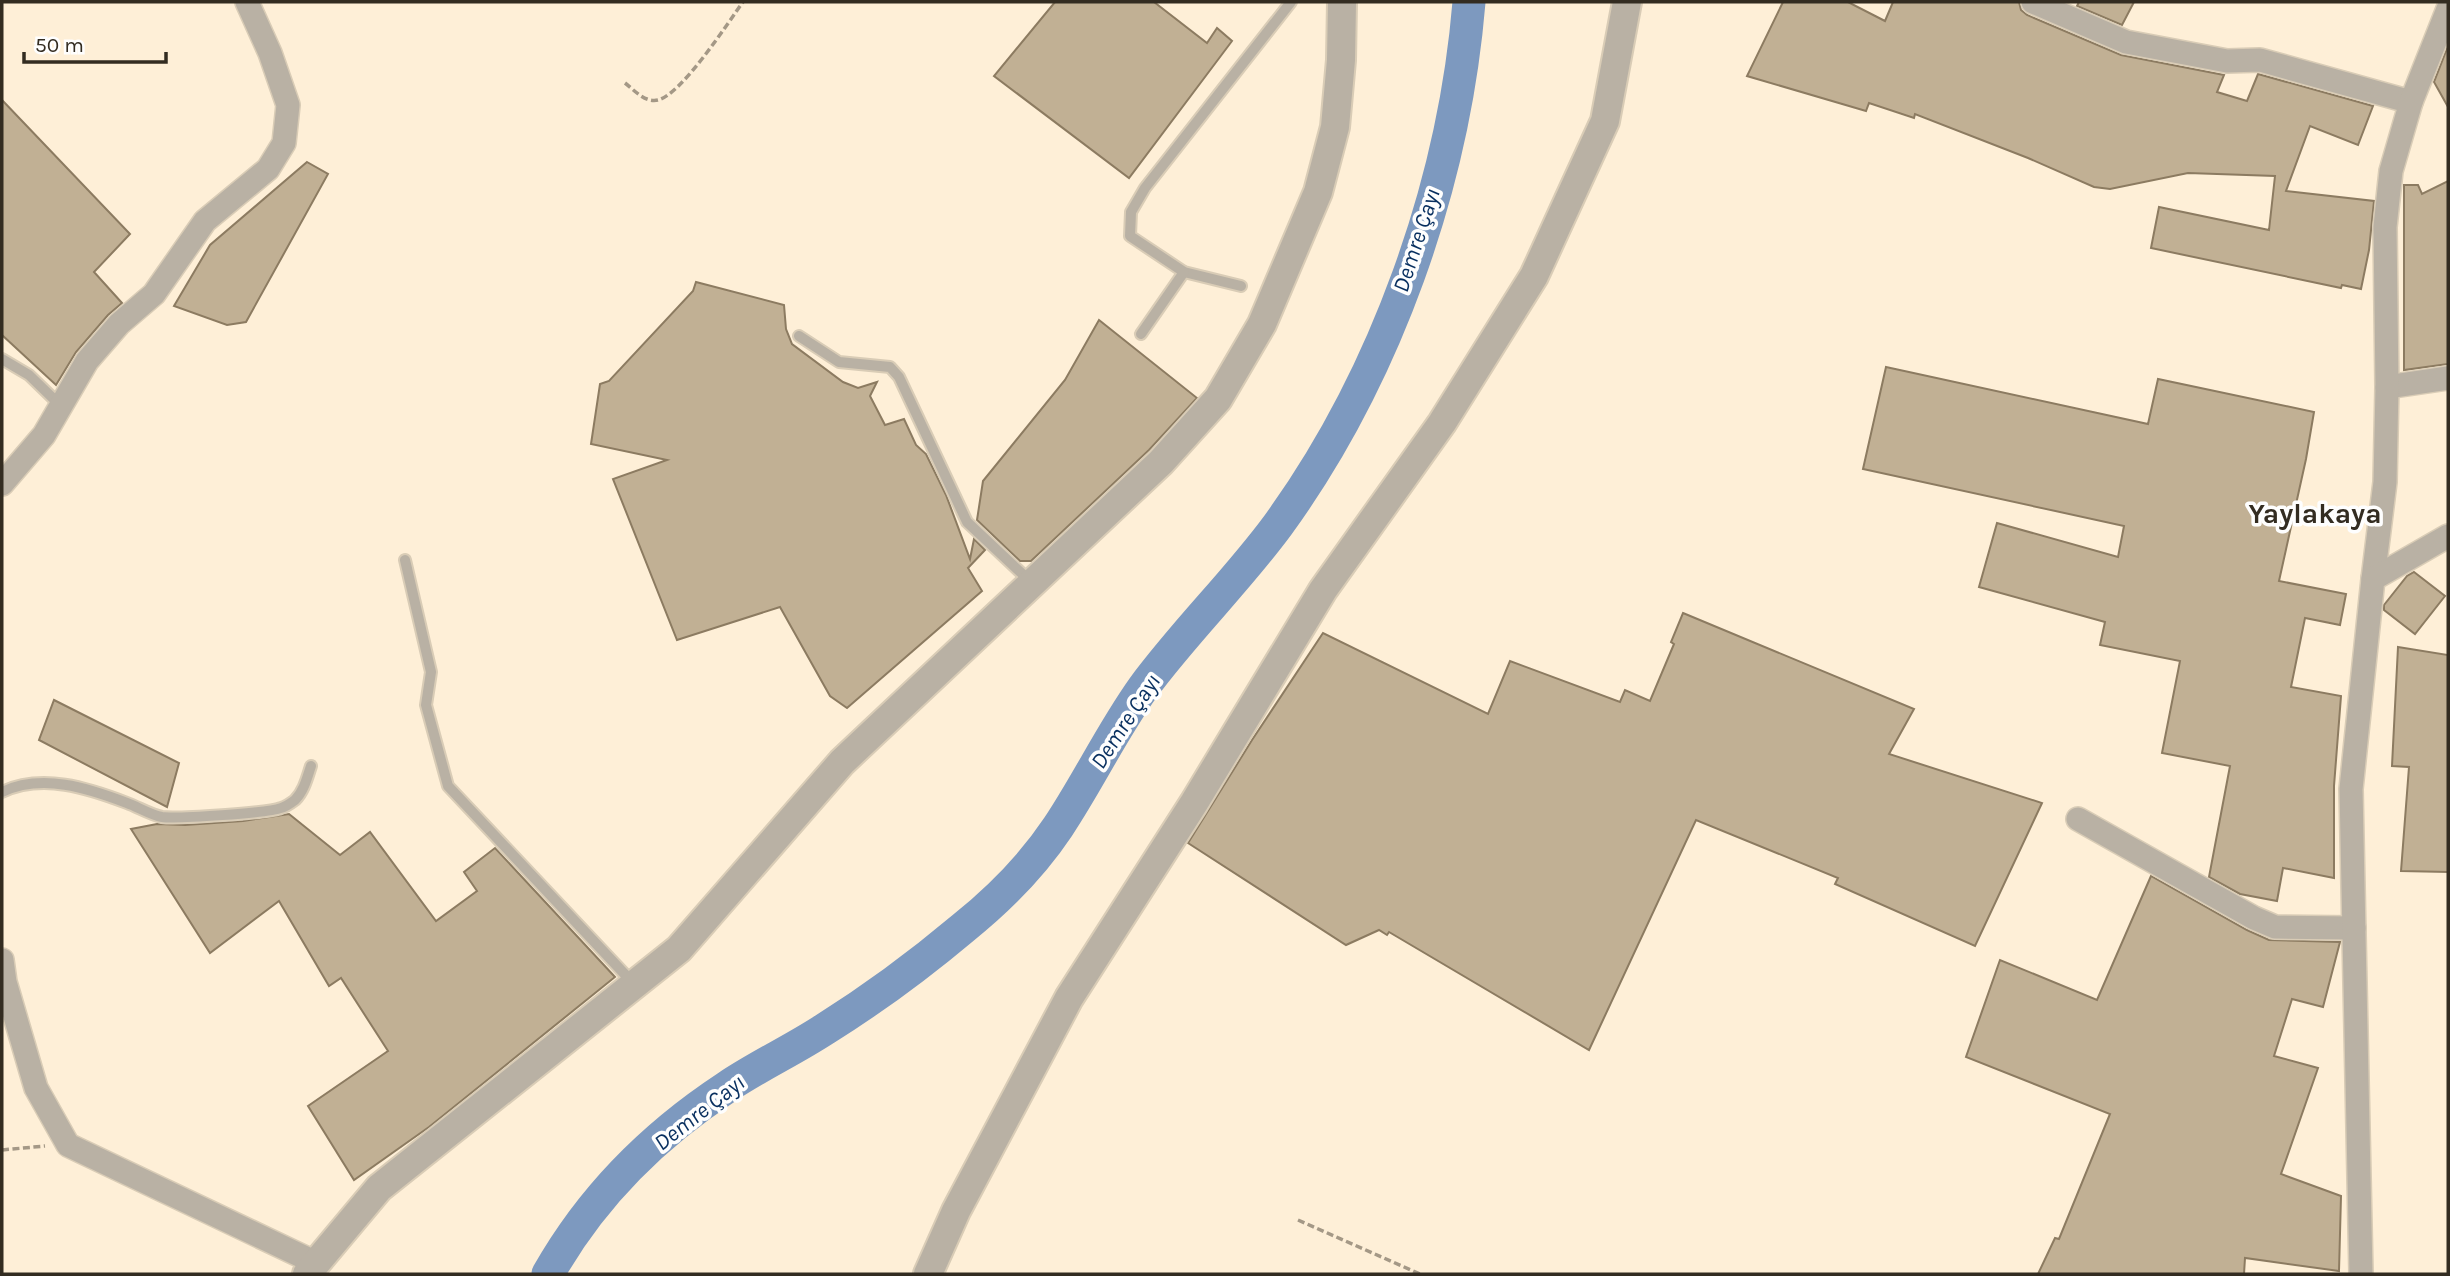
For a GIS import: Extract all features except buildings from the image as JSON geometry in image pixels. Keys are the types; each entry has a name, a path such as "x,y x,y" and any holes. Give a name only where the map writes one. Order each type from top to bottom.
{"street":[{"path":"2,484 44,435 87,361 119,324 154,294 205,221 268,169 284,143 288,105 270,53 247,2"},
{"path":"2,960 5,982 36,1088 68,1145 312,1269 379,1188 679,948 842,762 1161,462 1218,399 1262,324 1318,192 1335,127 1341,60 1342,2"},
{"path":"928,1274 956,1211 1069,998 1194,803 1323,590 1442,423 1534,276 1605,121 1627,2"},
{"path":"2034,2 2126,42 2227,61 2260,60 2411,102"},
{"path":"2361,1274 2351,789 2385,482 2385,227 2391,171 2411,102 2448,9"},
{"path":"2387,387 2448,378"},
{"path":"2373,579 2448,536"},
{"path":"2078,819 2254,918 2276,927 2354,928"}],"lane":[{"path":"1241,286 1184,272 1130,236 1131,212 1145,188 1291,2"},
{"path":"1141,334 1184,272"},
{"path":"799,336 839,362 890,367 900,377 967,522 1032,583"},
{"path":"2,359 29,375 61,407"},
{"path":"405,560 431,672 426,705 448,786 634,984"},
{"path":"2,792 14,786 37,783 69,785 162,817 251,812 279,809 294,801 302,790 311,766"}],"path":[{"path":"625,83 644,99 658,100 679,88 744,2"},
{"path":"2,1150 68,1145"},
{"path":"1298,1220 1420,1274"}],"waterway":[{"name":"Demre Çayı","path":"548,1274 565,1246 604,1194 674,1126 739,1079 813,1037 878,994 946,942 1014,881 1058,827 1143,688 1278,525 1317,467 1351,406 1382,342 1408,276 1448,140 1461,71 1469,2"}],"district":[{"name":"Yaylakaya","path":"2315,513"}]}
